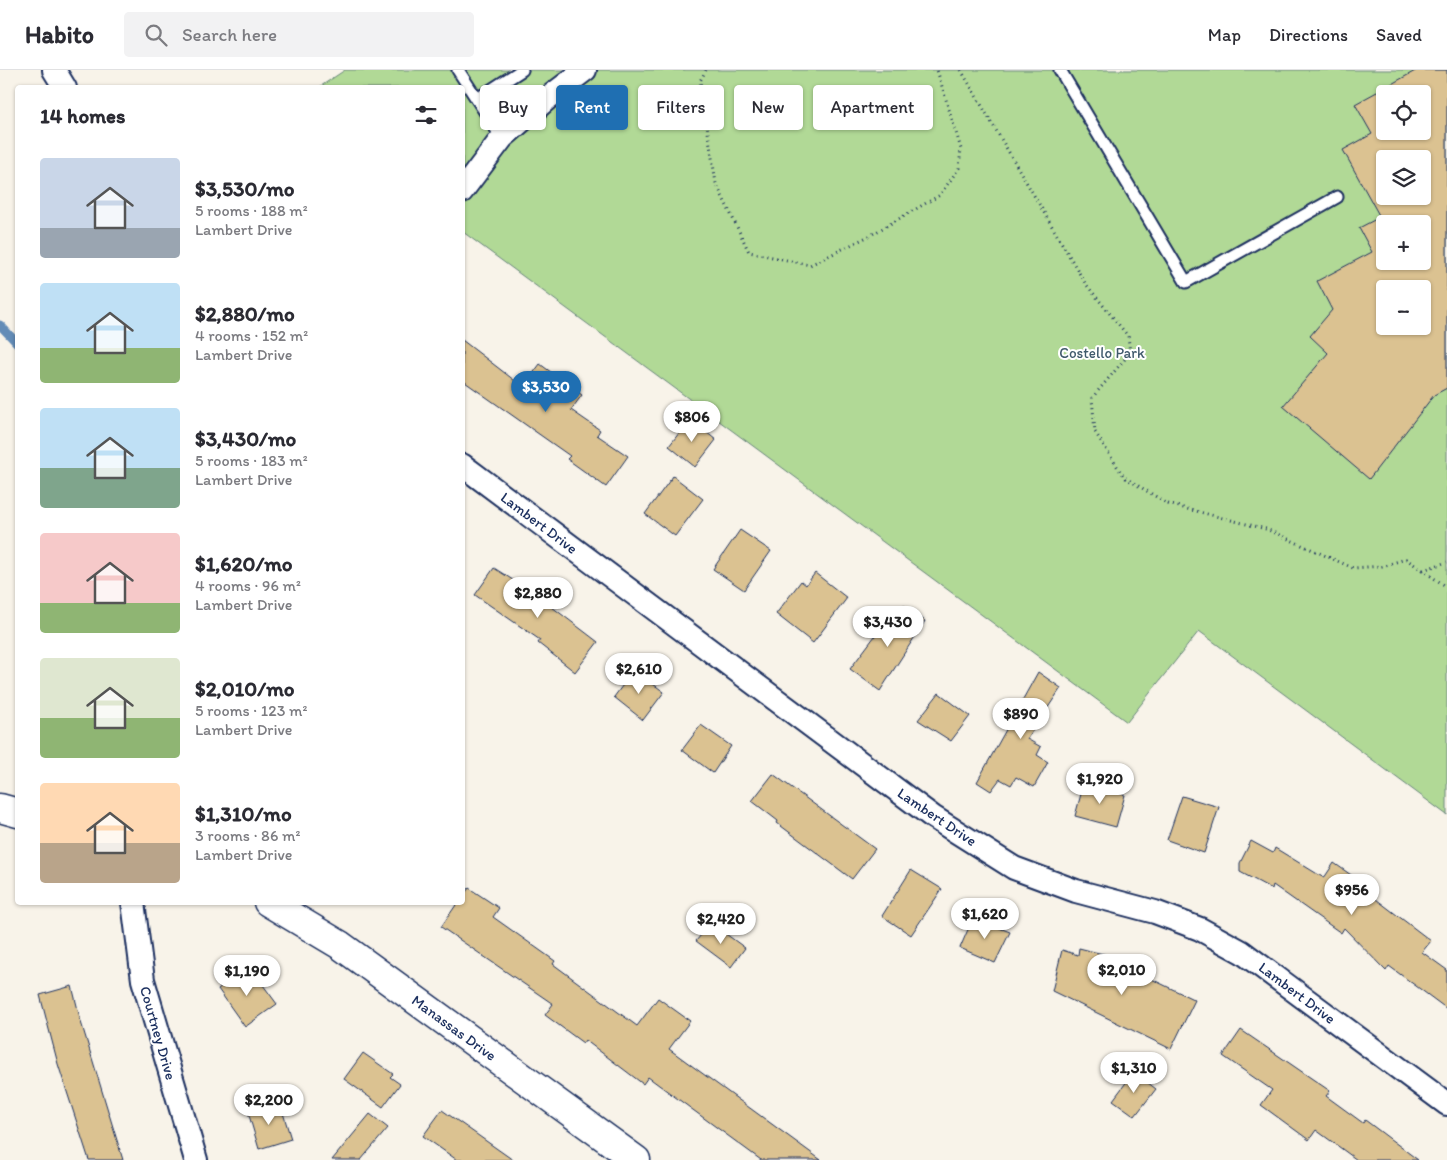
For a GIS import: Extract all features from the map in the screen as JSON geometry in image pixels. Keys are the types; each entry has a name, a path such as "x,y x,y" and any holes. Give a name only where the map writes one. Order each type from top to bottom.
{"main road":[{"path":"0,808 15,812"},
{"name":"Manassas Drive","path":"273,905 340,945 636,1160"}],"street":[{"path":"54,70 63,85"},
{"path":"465,187 502,138 548,98 585,70"},
{"name":"Lambert Drive","path":"465,468 933,817 1014,868 1076,891 1155,912 1200,929 1242,952 1447,1104"},
{"name":"Courtney Drive","path":"133,905 143,980 160,1044 196,1160"}],"lane":[{"path":"458,70 502,138"},
{"path":"477,99 522,70"},
{"path":"1060,70 1186,282 1338,196"}],"path":[{"path":"706,70 700,81 716,183 749,252 810,266 869,236 940,195 959,168 961,149 938,70"},
{"path":"960,70 1085,283 1128,336 1130,353 1092,398 1095,432 1124,477 1168,504 1266,529 1353,568 1382,566 1406,559 1447,587"},
{"path":"1422,570 1447,562"}],"green space":[{"name":"Costello Park","path":"345,70 1447,70 1447,815 1199,631 1127,722 465,233 465,85 322,85"}],"building":[{"path":"1417,70 1447,70 1447,388 1434,395 1369,479 1283,406 1328,353 1310,336 1332,310 1317,281 1372,252 1359,228 1376,219 1376,270 1431,270 1431,215 1379,215 1343,150 1372,134 1355,104 1376,92 1376,140 1431,140 1431,85 1390,85"},
{"path":"465,342 523,387 540,364 582,395 571,410 600,430 597,435 628,456 606,487 567,459 570,456 465,382"},
{"path":"690,419 716,440 695,467 669,446"},
{"path":"673,476 703,499 675,536 645,514"},
{"path":"740,530 771,551 744,590 713,569"},
{"path":"494,568 535,594 598,642 575,672 538,643 540,640 475,595"},
{"path":"815,573 847,598 813,643 776,614 801,581 806,585"},
{"path":"903,605 925,621 880,691 850,669 890,616 893,618"},
{"path":"634,670 664,692 643,720 614,697"},
{"path":"1038,672 1061,688 1027,739 1041,747 1037,755 1048,762 1034,787 1016,777 1011,785 1000,779 991,791 977,782"},
{"path":"939,693 970,716 951,741 918,720"},
{"path":"701,725 731,746 713,773 682,750"},
{"path":"773,774 875,849 852,879 777,823 778,821 752,801"},
{"path":"1084,783 1125,795 1116,827 1075,816"},
{"path":"1182,796 1219,807 1204,853 1167,840"},
{"path":"1251,841 1273,853 1275,848 1324,878 1334,863 1371,889 1368,893 1431,941 1422,952 1447,970 1447,1009 1389,966 1386,971 1344,928 1341,933 1273,885 1272,889 1240,872 1240,863"},
{"path":"911,870 942,889 911,935 882,916"},
{"path":"469,888 499,908 493,917 555,961 553,964 637,1026 658,998 690,1021 669,1049 821,1160 761,1160 648,1077 643,1084 585,1040 583,1043 545,1015 553,1004 441,927 456,905 465,905 465,893"},
{"path":"973,918 1010,932 995,963 960,948"},
{"path":"711,923 745,948 731,967 696,941"},
{"path":"1079,948 1111,956 1109,965 1139,973 1195,1000 1171,1049 1052,991 1062,950 1078,955"},
{"path":"249,966 277,1004 245,1027 218,989"},
{"path":"72,986 123,1160 89,1160 58,1064 40,995"},
{"path":"1241,1030 1330,1091 1326,1096 1363,1123 1365,1120 1418,1160 1357,1160 1316,1130 1309,1140 1261,1105 1272,1090 1223,1056"},
{"path":"363,1053 393,1074 390,1077 400,1084 383,1107 344,1079"},
{"path":"1134,1072 1156,1089 1135,1116 1113,1100"},
{"path":"280,1103 291,1139 259,1149 248,1112"},
{"path":"442,1110 513,1160 457,1160 423,1136"},
{"path":"370,1114 388,1128 361,1160 332,1160"}],"waterway":[{"path":"0,325 15,341"}]}
